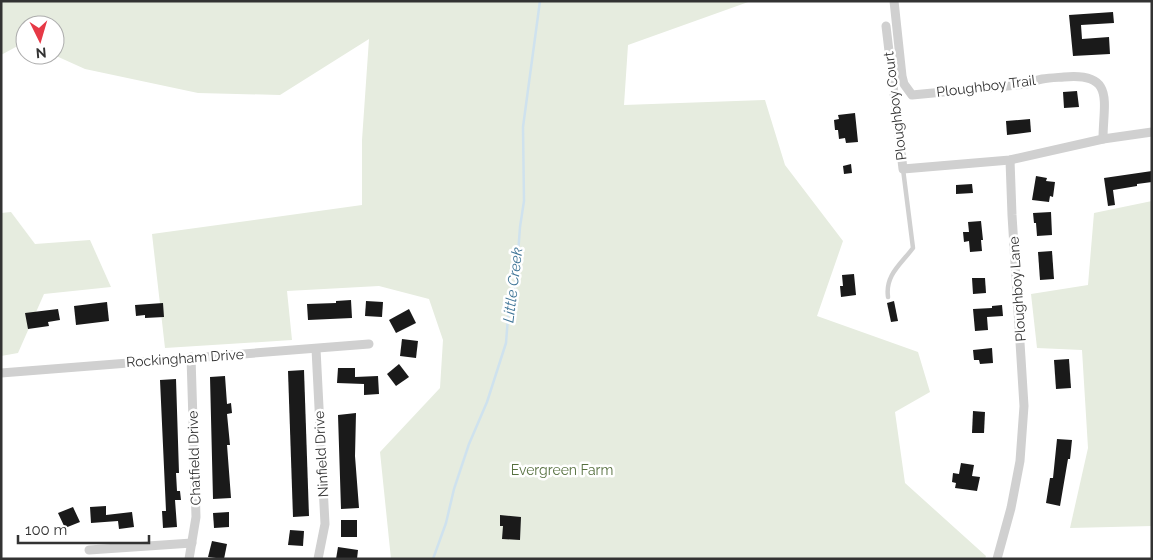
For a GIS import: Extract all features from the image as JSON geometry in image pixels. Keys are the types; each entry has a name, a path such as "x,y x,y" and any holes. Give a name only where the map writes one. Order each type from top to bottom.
{"street":[{"name":"Ploughboy Trail","path":"894,1 902,76 904,84 912,95 1027,84 1035,80 1084,76 1094,80 1103,91 1102,139"},
{"name":"Ploughboy Court","path":"886,26 902,169 1010,160"},
{"path":"1010,160 1102,139 1152,132"},
{"name":"Ploughboy Lane","path":"997,559 1011,508 1020,461 1024,406 1010,160"},
{"name":"Rockingham Drive","path":"1,372 368,344"},
{"name":"Ninfield Drive","path":"316,348 325,524 318,559"},
{"name":"Chatfield Drive","path":"189,559 196,517 191,358"},
{"path":"89,550 192,543"}],"lane":[{"path":"888,297 887,291 890,276 913,248 902,169"}],"green space":[{"name":"Evergreen Farm","path":"1,1 751,1 628,45 624,105 765,100 785,165 843,241 817,316 918,352 930,392 895,412 905,483 986,556 985,559 391,559 380,452 440,388 443,340 429,299 379,286 287,291 292,340 165,348 152,234 362,205 362,140 369,39 280,95 198,93 85,69 65,60 65,15 15,15 15,47 1,55"},
{"path":"1152,201 1152,526 1070,528 1088,448 1082,350 1037,348 1031,294 1088,285 1094,213"},
{"path":"11,212 35,244 90,240 111,287 44,294 18,353 1,356 1,213"}],"building":[{"path":"1113,12 1114,23 1081,25 1082,39 1109,37 1110,54 1073,56 1069,15"},
{"path":"1077,91 1079,107 1064,108 1063,92"},
{"path":"855,113 858,142 846,143 845,138 839,139 838,130 835,130 834,120 839,119 838,115"},
{"path":"1030,119 1031,132 1007,135 1006,121"},
{"path":"851,164 852,173 844,174 843,166"},
{"path":"1152,171 1152,182 1113,190 1115,205 1108,206 1104,178"},
{"path":"1036,176 1047,178 1046,181 1055,182 1053,197 1050,196 1049,202 1032,200"},
{"path":"972,184 973,193 956,194 956,185"},
{"path":"1051,212 1052,235 1037,236 1033,213"},
{"path":"981,221 982,251 970,252 969,241 964,242 963,232 969,232 968,222"},
{"path":"1052,251 1054,279 1040,280 1038,252"},
{"path":"854,274 856,295 841,297 842,275"},
{"path":"972,278 985,278 986,293 973,294"},
{"path":"351,300 352,318 308,320 307,304 336,303 336,301"},
{"path":"366,301 383,302 382,317 365,316"},
{"path":"894,301 898,321 891,322 887,303"},
{"path":"107,302 109,321 76,325 74,306"},
{"path":"163,303 164,317 145,318 145,315 136,316 135,305"},
{"path":"1002,305 1003,316 987,317 988,330 975,331 973,309 992,308 992,306"},
{"path":"58,309 60,320 48,322 49,326 28,329 25,313"},
{"path":"409,309 416,323 396,333 389,320"},
{"path":"402,339 418,341 416,358 400,356"},
{"path":"992,348 993,363 980,364 979,360 974,360 973,350"},
{"path":"1069,359 1071,388 1056,389 1054,360"},
{"path":"399,364 409,377 396,386 387,374"},
{"path":"338,368 355,368 355,377 378,376 379,394 364,395 364,384 337,383"},
{"path":"304,370 309,516 293,517 288,371"},
{"path":"225,376 227,404 231,403 232,413 227,414 230,445 227,445 231,498 213,499 210,377"},
{"path":"176,379 179,473 176,473 177,491 180,491 181,500 175,500 177,527 163,528 162,511 166,511 160,380"},
{"path":"973,411 985,412 984,433 972,433"},
{"path":"356,413 355,456 359,508 341,509 338,415"},
{"path":"1057,439 1072,440 1060,506 1046,503 1050,478 1053,478"},
{"path":"961,463 974,465 972,476 980,477 977,491 955,488 956,483 952,482 953,473 959,474"},
{"path":"106,506 106,515 132,512 134,527 119,529 118,521 91,523 90,507"},
{"path":"73,507 80,522 65,528 58,513"},
{"path":"229,512 229,527 214,528 213,513"},
{"path":"500,515 521,517 520,540 502,539 503,526 500,526"},
{"path":"341,520 357,520 357,537 341,537"},
{"path":"290,530 304,531 303,546 288,545"},
{"path":"212,541 227,544 224,559 208,557"},
{"path":"338,547 358,550 357,559 336,559"}],"waterway":[{"name":"Little Creek","path":"433,559 446,523 454,489 469,444 487,402 506,343 509,304 515,285 524,201 523,127 540,1"}]}
